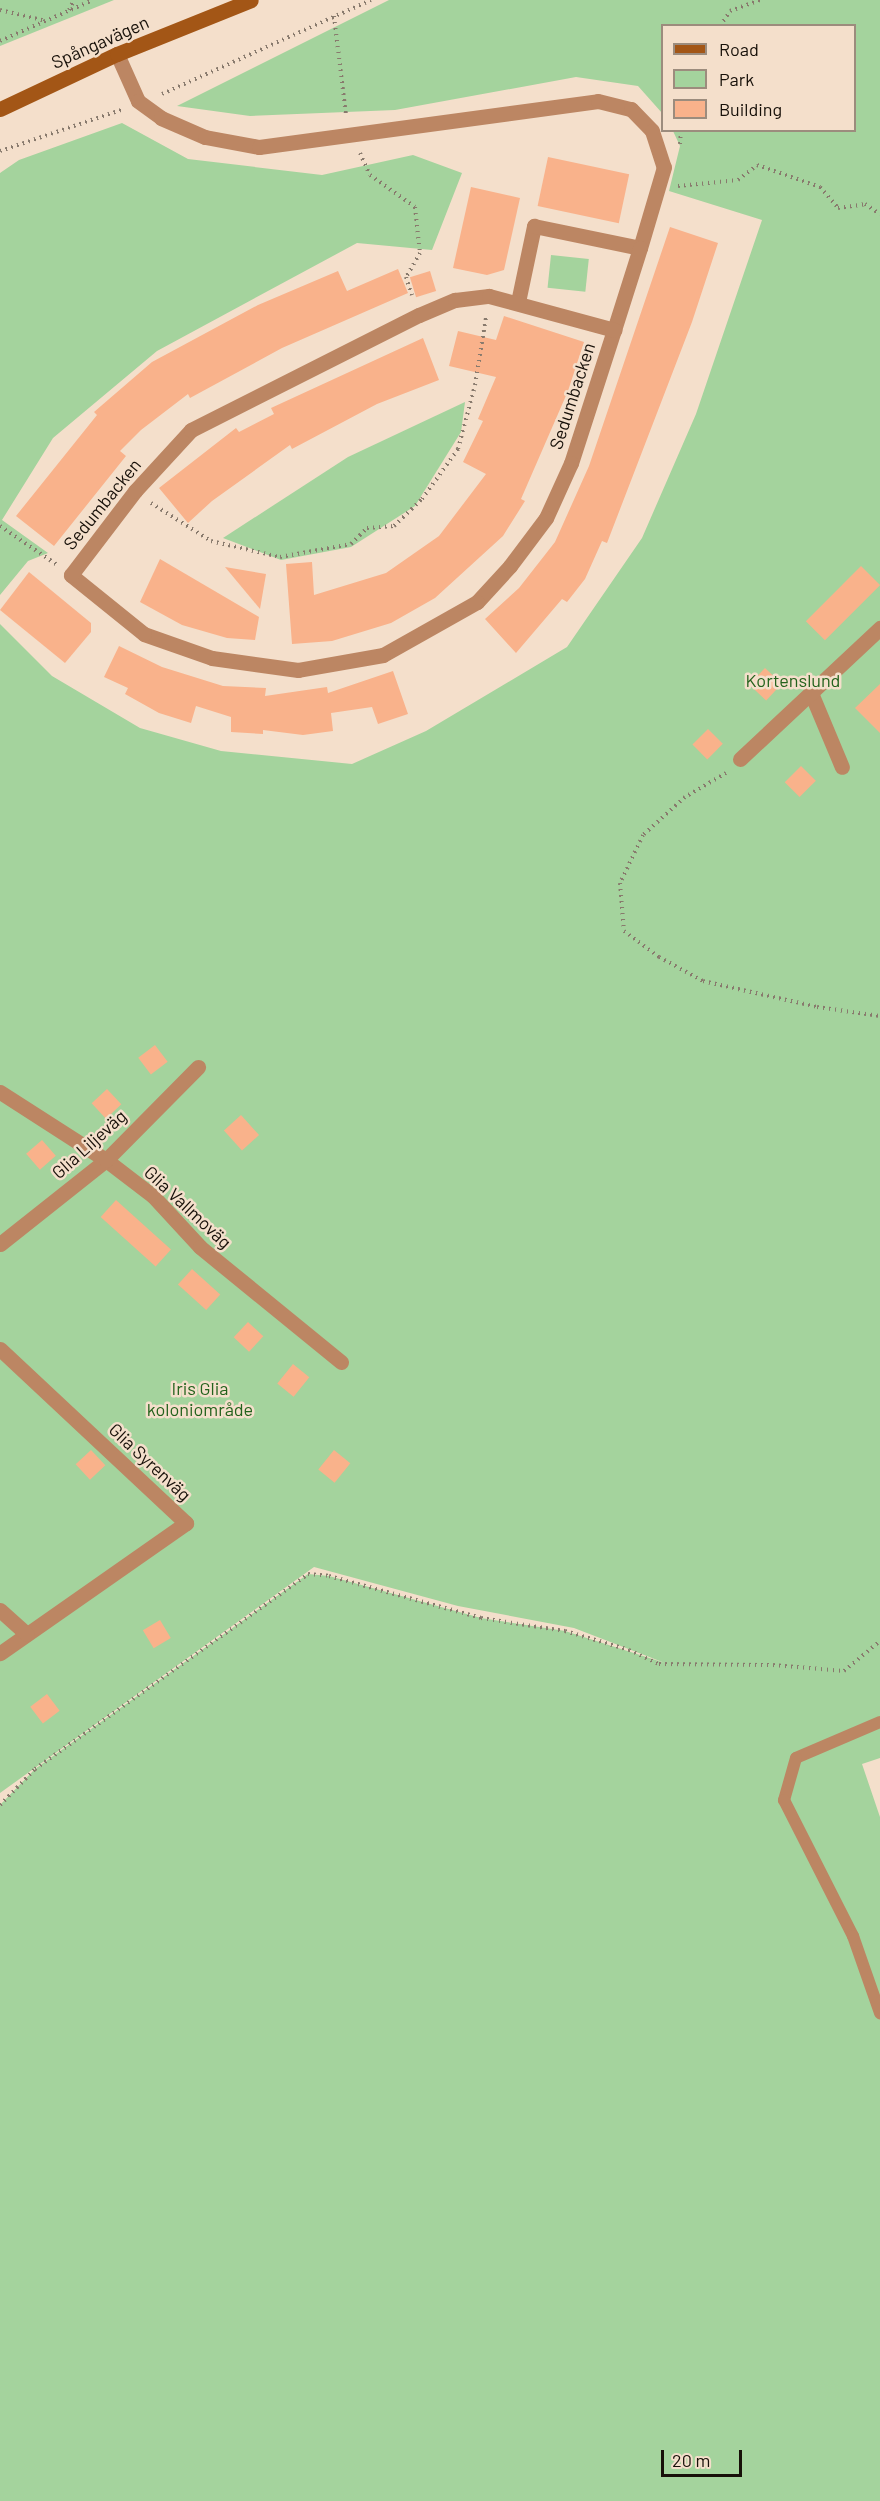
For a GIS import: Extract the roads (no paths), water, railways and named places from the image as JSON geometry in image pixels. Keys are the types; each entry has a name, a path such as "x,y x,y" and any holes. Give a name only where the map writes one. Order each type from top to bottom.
{"street":[{"name":"Spångavägen","path":"0,109 117,54 251,0"},
{"name":"Sedumbacken","path":"117,54 138,101 161,118 205,137 259,147 598,101 631,109 652,131 664,167 659,188 614,330 571,463 546,518 510,566 477,602 383,655 298,670 213,658 144,634 71,575 135,491 191,429 419,315 455,300 489,296 518,302 614,330"},
{"path":"518,302 534,226 640,248"},
{"path":"740,759 880,628"},
{"path":"811,693 842,767"},
{"name":"Glia Liljeväg","path":"0,1244 106,1160 198,1066"},
{"name":"Glia Vallmoväg","path":"0,1092 106,1160 153,1196 200,1247 341,1362"},
{"name":"Glia Syrenväg","path":"0,1349 186,1523 0,1653"},
{"path":"0,1610 27,1635"}],"lane":[{"path":"880,1722 796,1758 784,1800 853,1936 880,2013"}],"park label":[{"name":"Kortenslund","path":"793,680"},
{"name":"Iris Glia koloniområde","path":"200,1399"}]}
